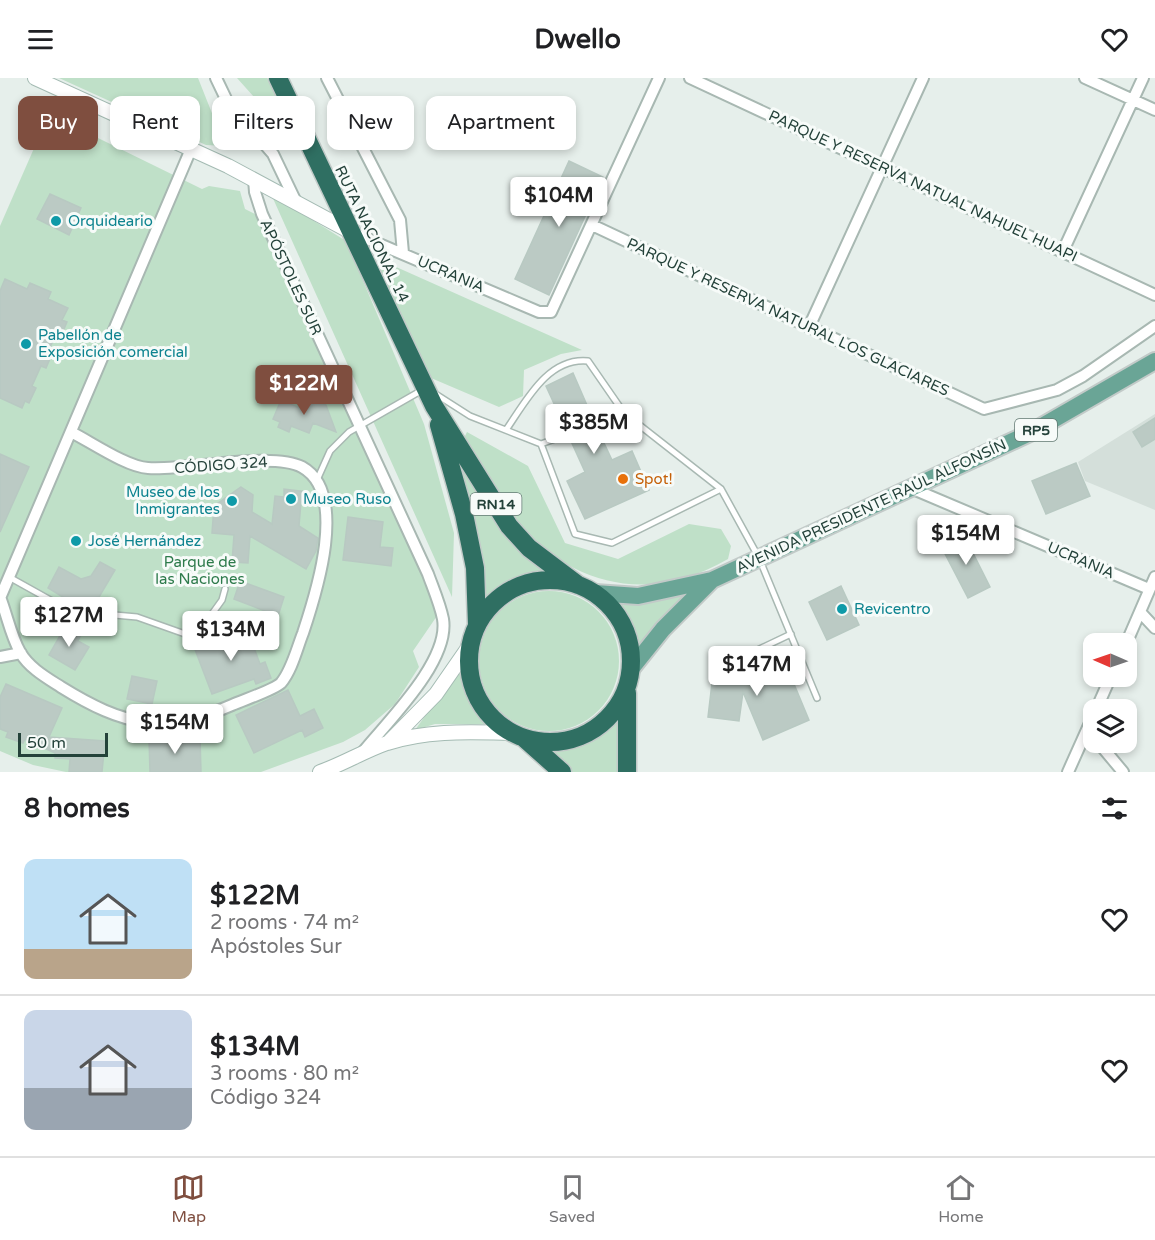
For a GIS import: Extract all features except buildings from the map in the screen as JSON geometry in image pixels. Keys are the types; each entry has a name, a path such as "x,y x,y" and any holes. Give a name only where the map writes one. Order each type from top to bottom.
{"highway":[{"name":"RUTA NACIONAL 14","path":"278,78 434,406 509,526 529,548 578,585"},
{"name":"RUTA NACIONAL 14","path":"434,406 464,514 475,568 477,626"},
{"name":"RN14","path":"562,772 518,736 490,717 476,696 469,671 470,645 477,626 490,606 509,591 531,582 555,580 578,585 595,593 611,608 623,626 630,647 631,669 627,687 627,772"},
{"name":"RN14","path":"518,736 550,743 575,740 604,722 615,710 627,687"}],"main road":[{"path":"34,78 110,112"},
{"path":"193,150 296,200 351,232"},
{"name":"AVENIDA PRESIDENTE RAÚL ALFONSÍN","path":"595,593 638,596 712,580 1032,432 1155,361"},
{"name":"AVENIDA PRESIDENTE RAÚL ALFONSÍN","path":"631,669 663,629 712,580"},
{"path":"387,743 436,694 470,645"},
{"path":"325,771 387,743 448,731 518,736"}],"street":[{"path":"216,78 227,101 273,154 296,200"},
{"path":"327,78 400,220 402,253"},
{"path":"592,225 659,78"},
{"name":"PARQUE Y RESERVA NATUAL NAHUEL HUAPI","path":"690,78 1155,295"},
{"path":"809,327 923,78"},
{"path":"1084,78 1155,110"},
{"path":"1063,251 1143,78"},
{"path":"191,150 0,597 21,653 40,674 90,705 129,721 170,724 208,715 280,684 295,655 322,565 327,530 324,504 317,480"},
{"name":"APÓSTOLES SUR","path":"254,179 255,192 262,214 428,574 443,620 439,645 424,676 360,755"},
{"name":"UCRANIA","path":"351,232 539,312 550,312 592,225"},
{"name":"PARQUE Y RESERVA NATURAL LOS GLACIARES","path":"592,225 984,409 1056,390 1083,375 1155,326"},
{"name":"CÓDIGO 324","path":"71,432 146,468 272,461 301,466 317,480"},
{"name":"UCRANIA","path":"913,489 1149,589"},
{"path":"1131,633 1155,577"},
{"path":"1140,612 1155,628"},
{"path":"0,657 21,653"},
{"path":"1068,772 1083,745"},
{"path":"1107,753 1123,772"}],"lane":[{"path":"506,430 538,386 557,366 574,360 588,362 624,413 721,489 759,558 817,698"},
{"path":"317,480 330,451 349,432 426,388 470,416 541,444 568,434"},
{"path":"596,424 624,413"},
{"path":"541,444 575,534 612,543 721,489"},
{"path":"9,578 70,611 137,617 185,634 199,632 222,600 225,589"},
{"path":"749,654 790,634"}],"shaded area":[{"path":"1155,414 1155,510 1085,481 1078,462"}],"green space":[{"path":"59,78 198,78 212,113 212,145 200,142 200,96 110,96 110,101"},
{"path":"237,78 267,78 276,96 253,96"},
{"name":"Parque de las Naciones","path":"98,138 110,144 110,150 122,150 202,189 209,186 240,191 245,209 259,216 439,613 413,651 419,667 395,704 365,730 343,742 261,772 66,772 33,765 0,751 0,226 33,150 98,150"},
{"path":"271,194 346,241 424,424 454,533 452,597"},
{"path":"385,262 582,350 561,354 524,370 523,396 499,407 431,378 379,270"},
{"path":"467,432 528,466 565,543 618,559 689,524 721,529 731,546 728,559 699,573 670,581 642,584 614,582 588,574 562,562 538,544 508,512 463,440"},
{"path":"453,452 553,574 517,581 479,607"},
{"path":"549,591 576,596 599,611 614,634 619,661 614,688 599,711 576,726 549,731 522,726 499,711 484,688 479,661 484,634 499,611 522,596"},
{"path":"693,591 635,653 629,620 608,598"},
{"path":"461,666 469,700 490,724 435,724 415,730"},
{"path":"620,711 620,772 571,772 544,747 569,744 587,738"}],"place":[{"name":"Orquideario","path":"56,221"},
{"name":"Pabellón de Exposición comercial","path":"26,344"},
{"name":"Spot!","path":"623,479"},
{"name":"Museo Ruso","path":"291,499"},
{"name":"Museo de los Inmigrantes","path":"232,501"},
{"name":"José Hernández","path":"76,541"},
{"name":"Revicentro","path":"842,609"}]}
